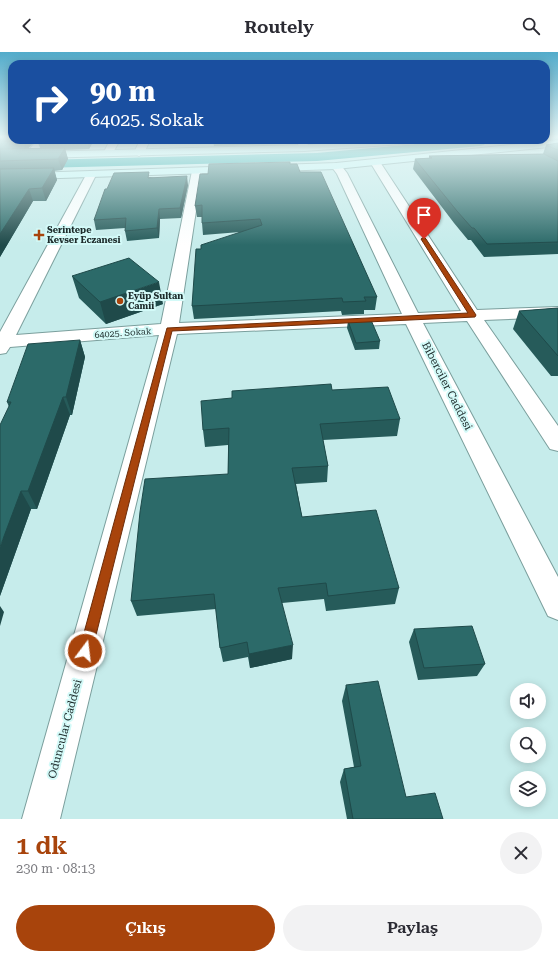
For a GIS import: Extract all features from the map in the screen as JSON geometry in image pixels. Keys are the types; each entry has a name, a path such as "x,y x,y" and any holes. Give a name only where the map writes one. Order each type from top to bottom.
{"street":[{"path":"0,177 149,173"},
{"name":"Oduncular Caddesi","path":"41,819 169,329 197,173"},
{"name":"Biberciler Caddesi","path":"342,173 412,318 558,606"},
{"path":"382,173 472,315 558,443"},
{"path":"2,344 91,175"},
{"name":"64025. Sokak","path":"2,344 169,329 558,312"}],"building":[{"path":"0,173 51,173 42,188 29,189 0,234"},
{"path":"114,173 149,173 148,178 187,176 180,208 159,209 157,228 125,231 126,218 94,220 105,189 107,189"},
{"path":"208,173 321,173 377,297 364,297 366,301 343,302 342,298 192,306 196,249 201,249 201,245 262,225 260,219 202,223 202,205 195,206 200,174"},
{"path":"426,173 558,173 558,242 487,244 457,211"},
{"path":"129,258 159,282 100,302 72,276"},
{"path":"558,308 558,356 519,311"},
{"path":"371,320 380,341 356,343 348,321"},
{"path":"80,340 66,397 63,397 28,491 21,491 0,547 0,425 11,402 7,402 28,344"},
{"path":"331,384 332,390 388,387 400,419 320,424 328,466 292,468 302,517 376,510 399,588 328,596 326,583 278,588 293,645 249,654 247,642 220,648 214,594 131,601 140,512 145,479 228,474 229,428 203,430 201,401 232,398 232,391"},
{"path":"472,626 485,664 424,668 414,629"},
{"path":"378,681 406,797 435,793 443,819 353,819 344,769 361,766 346,685"}],"place":[{"name":"Serintepe Kevser Eczanesi","path":"39,235"},
{"name":"Eyüp Sultan Camii","path":"120,301"}],"route":[{"path":"85,651 169,329 472,315 424,239"}]}
